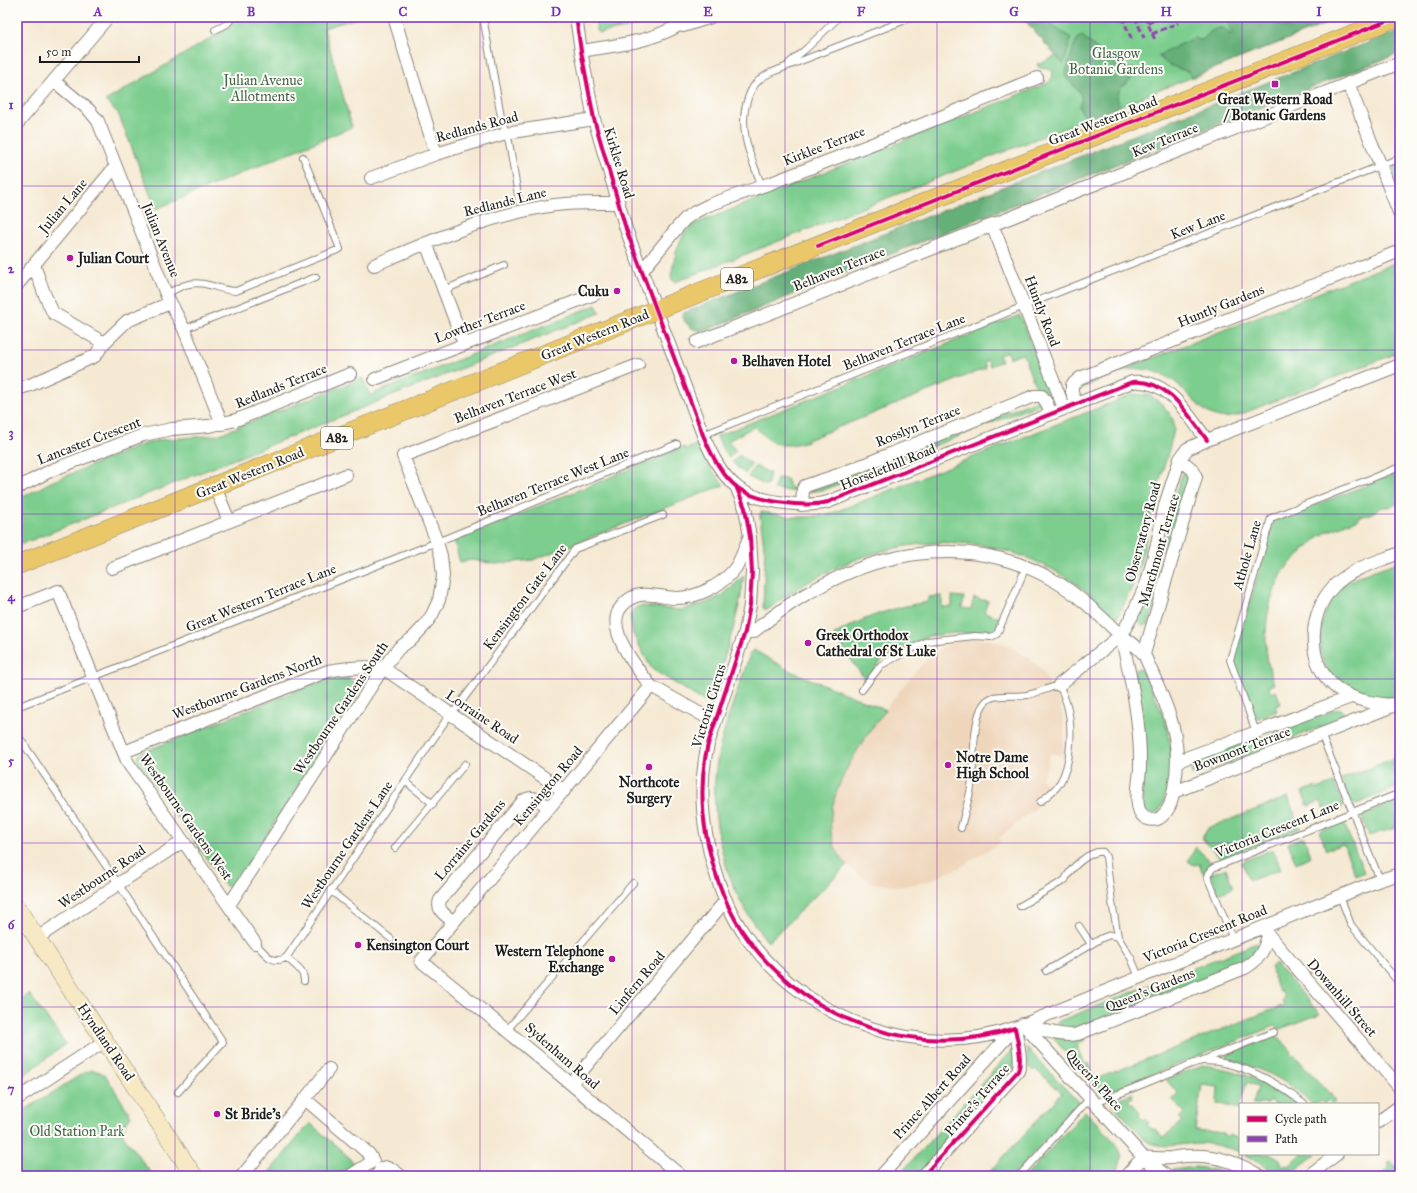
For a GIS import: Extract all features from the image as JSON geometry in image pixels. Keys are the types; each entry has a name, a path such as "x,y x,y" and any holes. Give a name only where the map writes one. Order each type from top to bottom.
{"main road":[{"name":"Great Western Road","path":"17,565 932,200 1397,17"}],"street":[{"path":"17,124 108,17"},
{"path":"394,17 436,154"},
{"name":"Kirklee Road","path":"576,17 594,119 626,229 656,311"},
{"path":"581,51 626,43 654,36 691,17"},
{"path":"672,28 711,17"},
{"name":"Kew Terrace","path":"992,224 1400,63"},
{"name":"Kirklee Terrace","path":"642,271 685,219 709,205 762,186 1037,78"},
{"name":"Julian Avenue","path":"54,81 89,110 98,121 168,298 184,329 222,424"},
{"path":"1348,83 1400,215"},
{"name":"Redlands Road","path":"371,178 436,154 506,132 594,119"},
{"name":"Julian Lane","path":"17,285 115,167"},
{"name":"Redlands Lane","path":"374,265 484,221 522,211 556,205 619,203"},
{"name":"Huntly Road","path":"992,224 1064,408"},
{"name":"Belhaven Terrace","path":"697,342 992,224"},
{"path":"426,243 464,344"},
{"name":"Huntly Gardens","path":"1076,403 1072,392 1072,385 1080,378 1400,251"},
{"path":"34,264 44,294 53,313 104,343"},
{"name":"Lowther Terrace","path":"375,379 595,294"},
{"path":"17,389 30,385 95,356 104,343 127,321 168,298"},
{"name":"Horselethill Road","path":"656,311 711,454 736,486 755,496 776,501 802,505 820,504 832,501 1132,382 1140,381 1160,386 1175,399 1207,440"},
{"name":"Belhaven Terrace West","path":"404,456 638,365"},
{"path":"1180,459 1187,450 1207,440 1400,365"},
{"name":"Redlands Terrace","path":"222,424 236,420 350,374"},
{"name":"Rosslyn Terrace","path":"802,505 803,489 807,486 1034,396 1042,396 1051,414"},
{"name":"Lancaster Crescent","path":"17,488 52,470 143,435 172,429 222,424"},
{"name":"Westbourne Gardens South","path":"229,905 384,668 399,648 413,638 425,625 440,600 443,576 441,556 404,456"},
{"name":"Observatory Road","path":"1059,684 1121,636 1132,616 1147,582 1165,505 1180,459"},
{"name":"Marchmont Terrace","path":"1144,654 1196,477 1193,470 1180,459"},
{"path":"112,568 346,475"},
{"name":"Victoria Circus","path":"736,486 745,508 750,537 752,554 752,585 750,605 745,632 714,722 705,758 703,781 703,805 711,860 726,900 750,941 775,971 807,997 841,1017 884,1032 921,1039 936,1040 975,1038 991,1035 1019,1026"},
{"path":"215,487 229,521"},
{"path":"714,722 651,686 636,667 620,637 616,622 617,615 620,608 626,601 633,597 653,594 667,598 689,597 712,587 733,571 750,537"},
{"path":"745,632 753,632 791,603 833,579 865,566 897,557 930,552 963,552 994,557 1026,567 1054,580 1076,595 1121,636 1138,647 1144,654 1169,714 1177,745 1178,761 1174,792 1168,808 1158,819 1149,820 1145,818 1140,812 1137,800 1140,757 1138,724 1121,636"},
{"path":"1399,704 1380,704 1368,702 1351,697 1336,688 1322,673 1319,665 1315,648 1314,629 1318,610 1322,601 1332,587 1351,572 1400,553"},
{"name":"Westbourne Gardens West","path":"17,607 58,591 128,763 255,944"},
{"name":"Westbourne Gardens North","path":"124,752 328,671 356,666 384,668"},
{"name":"Lorraine Road","path":"384,668 564,791"},
{"name":"Kensington Road","path":"422,961 651,686"},
{"path":"1178,761 1351,697"},
{"name":"Bowmont Terrace","path":"1174,792 1399,704"},
{"name":"Lorraine Gardens","path":"454,922 443,913 439,907 439,901 524,801 530,798 535,798 548,808"},
{"name":"Westbourne Road","path":"37,938 119,885 183,841"},
{"name":"Victoria Crescent Road","path":"1019,1026 1233,939 1265,931 1340,896 1380,880 1400,874"},
{"name":"Linfern Road","path":"570,1084 726,900"},
{"name":"Hyndland Road","path":"17,908 194,1176"},
{"name":"Queen's Gardens","path":"1019,1026 1074,1035 1078,1034 1245,968 1260,956 1266,945 1265,931"},
{"name":"Dowanhill Street","path":"1265,931 1400,1088"},
{"name":"Sydenham Road","path":"422,961 507,1030 681,1176"},
{"name":"Queen's Place","path":"1019,1026 1092,1100 1143,1157 1166,1176"},
{"name":"Prince Albert Road","path":"881,1176 1019,1026"},
{"name":"Prince's Terrace","path":"923,1176 1018,1072 1019,1026"},
{"path":"17,1099 105,1041"},
{"path":"242,1176 329,1069"},
{"path":"305,1099 369,1154 373,1161 350,1176"},
{"path":"1379,1121 1400,1106"},
{"path":"1308,1176 1336,1155"},
{"path":"1126,1176 1143,1157 1165,1158 1185,1156 1216,1158 1236,1164 1260,1176"},
{"path":"378,1176 381,1169 385,1167 393,1170 401,1176"}],"lane":[{"path":"215,30 227,24 233,17"},
{"path":"483,17 501,116 509,142 519,201"},
{"path":"777,70 799,56 839,17"},
{"path":"762,186 749,153 744,131 744,115 748,100 755,84 763,76 777,70 912,17"},
{"path":"168,298 190,284 203,284 230,291 236,291 340,249 303,157"},
{"name":"Kew Lane","path":"1024,306 1400,158"},
{"path":"444,290 504,265"},
{"path":"184,329 316,277"},
{"name":"Belhaven Terrace Lane","path":"703,435 1024,306"},
{"name":"Belhaven Terrace West Lane","path":"437,542 677,444"},
{"name":"Athole Lane","path":"1256,732 1230,660 1271,518 1400,467"},
{"name":"Kensington Gate Lane","path":"451,715 575,549 663,515"},
{"name":"Great Western Terrace Lane","path":"17,707 437,542"},
{"path":"862,690 881,665 927,641 962,637 989,637 997,634 1026,567"},
{"path":"961,828 971,787 976,727 978,714 982,704 989,698 996,696 1010,697 1028,695 1059,684 1069,716 1069,759 1057,787 1040,802"},
{"name":"Westbourne Gardens Lane","path":"286,957 405,780 451,715"},
{"path":"17,734 119,885 222,1042 178,1092"},
{"path":"1321,734 1380,880"},
{"path":"395,848 465,764"},
{"path":"405,780 433,804"},
{"name":"Victoria Crescent Lane","path":"1233,939 1207,876 1213,868 1400,793"},
{"path":"1020,906 1065,880 1067,874 1077,863 1097,851 1103,852 1106,857 1118,937 1131,958 1139,977"},
{"path":"507,1030 633,883"},
{"path":"330,890 391,939"},
{"path":"1340,896 1351,925 1400,984"},
{"path":"1079,926 1091,944"},
{"path":"1046,971 1102,938 1110,936 1118,937"},
{"path":"255,944 273,960 279,961 286,957 302,972 304,981"},
{"path":"1019,1176 1092,1100 1274,1032"},
{"path":"1202,1060 1231,1065 1254,1073 1272,1081 1291,1093 1303,1103"}],"shaded area":[{"name":"Notre Dame High School","path":"970,639 990,640 1002,643 1026,656 1041,669 1059,702 1063,715 1063,756 1050,753 1047,769 1041,778 1048,786 1035,800 1035,805 1037,807 999,838 1001,842 961,867 927,882 898,887 873,883 847,865 840,856 833,842 831,836 831,815 837,791 860,745 893,699 915,672 931,655 939,650 953,642"}],"green space":[{"name":"Julian Avenue Allotments","path":"237,17 360,17 324,28 352,127 156,209 118,113 105,101 228,28"},
{"path":"595,17 662,17 631,27 599,33 597,31"},
{"name":"Glasgow Botanic Gardens","path":"1022,17 1344,17 678,281 675,282 672,280 671,276 678,247 684,234 695,224 1048,83 1052,78 1053,72 1048,68 1038,67 1037,63 1040,64 1056,56"},
{"path":"1022,17 1039,17 1071,38 1063,64"},
{"path":"1233,17 1321,17 1325,24 1193,77 1189,72 1169,65 1158,56 1195,37 1196,39 1202,40 1211,31 1217,28 1226,30 1230,35 1232,32 1229,28 1229,20"},
{"path":"1400,30 1400,53 955,228 707,330 695,330 686,323 682,316 683,313"},
{"path":"1082,36 1115,62 1124,67 1137,70 1137,73 1120,89 1117,99 1120,106 1090,118 1082,113 1079,106 1081,101 1080,93 1065,76 1074,46 1078,38"},
{"path":"1400,164 1400,201 1388,170"},
{"path":"1400,258 1400,352 1239,415 1228,417 1218,417 1210,414 1171,379 1150,370 1133,369 1117,373 1077,390 1079,387 1394,263"},
{"path":"596,305 600,313 17,546 17,500 51,482 136,447 158,440 217,435 363,378 370,395"},
{"path":"1020,315 1053,399 1050,400 1044,391 1037,390 1026,363 1027,361 1022,354 1010,358 1008,352 999,355 1002,361 990,366 987,360 984,362 986,368 807,441 791,445 778,444 766,438 755,426 728,441 736,451 729,458 723,450 717,436"},
{"path":"1134,394 1149,395 1161,403 1173,420 1174,430 1154,499 1144,549 1136,578 1118,617 1115,617 1075,583 1033,560 989,547 944,543 898,547 853,561 809,582 767,610 763,608 765,554 760,516 761,512 800,517 835,512"},
{"path":"1035,401 1042,403 824,490 807,492"},
{"path":"697,445 710,468 724,485 533,560 496,564 472,560 460,562 454,541 684,447 685,449"},
{"path":"739,455 752,464 745,474 732,462"},
{"path":"755,466 770,473 767,486 748,477"},
{"path":"1185,470 1191,475 1149,624 1142,626 1138,622 1138,619 1154,584 1161,562 1171,510 1182,473"},
{"path":"1400,472 1400,503 1388,507 1382,507 1371,514 1360,516 1359,519 1349,523 1347,522 1342,526 1326,532 1322,536 1321,535 1308,547 1303,549 1301,554 1282,574 1269,607 1266,633 1267,659 1274,684 1268,687 1271,693 1276,691 1281,704 1275,706 1277,711 1256,719 1233,659 1274,521"},
{"path":"777,478 787,479 789,486 798,491 774,489"},
{"path":"1400,561 1400,696 1385,697 1359,693 1338,682 1330,674 1324,663 1320,640 1324,616 1329,604 1336,594 1349,581"},
{"path":"744,575 742,592 734,625 725,657 708,704 652,669 633,634 630,615 634,609 642,606 681,610 706,603 723,595"},
{"path":"942,596 942,607 952,607 952,596 964,597 962,608 971,609 974,598 988,601 984,612 1000,618 995,631 991,633 954,633 929,636 882,660 866,681 834,635 856,623 879,614 928,602 928,597"},
{"path":"754,650 788,670 886,710 855,754 837,790 832,807 831,825 833,841 838,854 847,865 768,942 753,923 731,878 717,829 715,804 715,780 721,743 728,717 750,654"},
{"path":"1137,669 1142,671 1157,700 1168,730 1170,746 1170,777 1162,805 1155,814 1147,813 1143,807 1134,671"},
{"path":"337,676 346,677 353,682 357,689 357,698 236,882 231,887 226,886 137,761 138,756 141,753 326,679"},
{"path":"1337,709 1341,709 1344,713 1341,719 1197,775 1192,774 1190,765 1192,762 1253,739 1256,740"},
{"path":"1400,756 1400,786 1357,804 1351,804 1341,779"},
{"path":"1334,783 1343,805 1341,810 1327,816 1321,801 1308,806 1302,792 1315,787 1317,789"},
{"path":"1288,797 1300,828 1221,859 1202,838 1208,828"},
{"path":"1400,800 1400,827 1369,836 1361,816"},
{"path":"1343,821 1364,872 1356,876 1343,844 1327,850 1319,831"},
{"path":"1304,837 1311,856 1296,863 1288,843"},
{"path":"1196,847 1211,863 1203,873 1199,864 1194,865 1188,861"},
{"path":"1273,849 1281,869 1249,881 1242,862"},
{"path":"1226,868 1233,888 1218,894 1210,874"},
{"path":"1257,943 1260,946 1247,962 1076,1028 1070,1029 1056,1024 1059,1021"},
{"path":"1276,964 1320,1014 1280,1029 1275,1026 1103,1094 1055,1040 1054,1037 1083,1037 1085,1040 1077,1044 1085,1065 1089,1063 1090,1069 1096,1079 1284,1005 1282,1000 1284,999 1282,991 1279,992 1270,967"},
{"path":"29,994 66,1044 17,1080 17,1003"},
{"path":"1276,1036 1277,1038 1279,1037 1292,1052 1291,1053 1328,1092 1333,1094 1332,1096 1336,1101 1334,1103 1328,1100 1325,1103 1321,1101 1318,1103 1311,1103 1294,1088 1274,1076 1227,1058 1227,1055"},
{"path":"1026,1047 1079,1103 1013,1176 986,1176 1062,1093 1035,1069 1033,1071 1029,1067"},
{"path":"1013,1049 1014,1067 917,1176 898,1176"},
{"path":"1202,1065 1215,1067 1240,1073 1264,1083 1296,1103 1273,1103 1270,1101 1269,1103 1253,1103 1258,1086 1247,1082 1238,1109 1217,1103 1218,1087 1202,1085 1195,1130 1202,1132 1223,1133 1224,1136 1227,1137 1229,1135 1239,1139 1239,1152 1205,1143 1172,1146 1158,1145 1145,1140 1111,1102 1133,1093 1132,1097 1129,1099 1129,1102 1133,1104 1140,1112 1139,1115 1143,1120 1146,1119 1149,1122 1147,1125 1152,1130 1155,1129 1163,1138 1182,1121 1180,1118 1185,1113 1172,1099 1178,1093 1166,1080"},
{"name":"Old Station Park","path":"93,1070 106,1076 131,1116 125,1124 123,1135 153,1176 17,1176 17,1115 85,1072"},
{"path":"1085,1111 1106,1132 1121,1154 1120,1163 1111,1176 1026,1176"},
{"path":"310,1123 350,1158 354,1164 336,1176 266,1176"},
{"path":"1246,1155 1272,1155 1281,1161 1281,1164 1284,1166 1289,1166 1300,1155 1315,1155 1287,1176 1279,1176 1261,1163"},
{"path":"1391,1161 1400,1171 1400,1176 1386,1176 1384,1173 1389,1169 1388,1163"},
{"path":"1196,1167 1216,1170 1234,1176 1177,1176 1172,1170"}],"marked path":[{"path":"1122,17 1132,40"},
{"path":"1135,17 1144,38"},
{"path":"1145,17 1155,40"},
{"path":"1148,23 1162,17"},
{"path":"1152,34 1178,23"}],"cycle path":[{"path":"576,17 594,119 626,229 706,442 713,457 726,477 738,488 757,497 794,504 818,504 828,502 1132,382 1145,382 1167,392 1176,400 1207,440"},
{"path":"818,246 1397,17"},
{"path":"736,486 745,508 750,537 752,572 750,605 745,632 708,744 702,789 704,823 712,863 727,904 750,942 775,970 804,994 835,1013 869,1027 905,1036 941,1040 978,1037 1015,1028 1020,1056 1018,1071 923,1176"}],"place":[{"name":"Great Western Road / Botanic Gardens","path":"1275,84"},
{"name":"Julian Court","path":"70,258"},
{"name":"Cuku","path":"617,291"},
{"name":"Belhaven Hotel","path":"734,361"},
{"name":"Greek Orthodox Cathedral of St Luke","path":"808,643"},
{"name":"Notre Dame High School","path":"948,765"},
{"name":"Northcote Surgery","path":"649,767"},
{"name":"Kensington Court","path":"358,945"},
{"name":"Western Telephone Exchange","path":"612,959"},
{"name":"St Bride's","path":"217,1114"}]}
